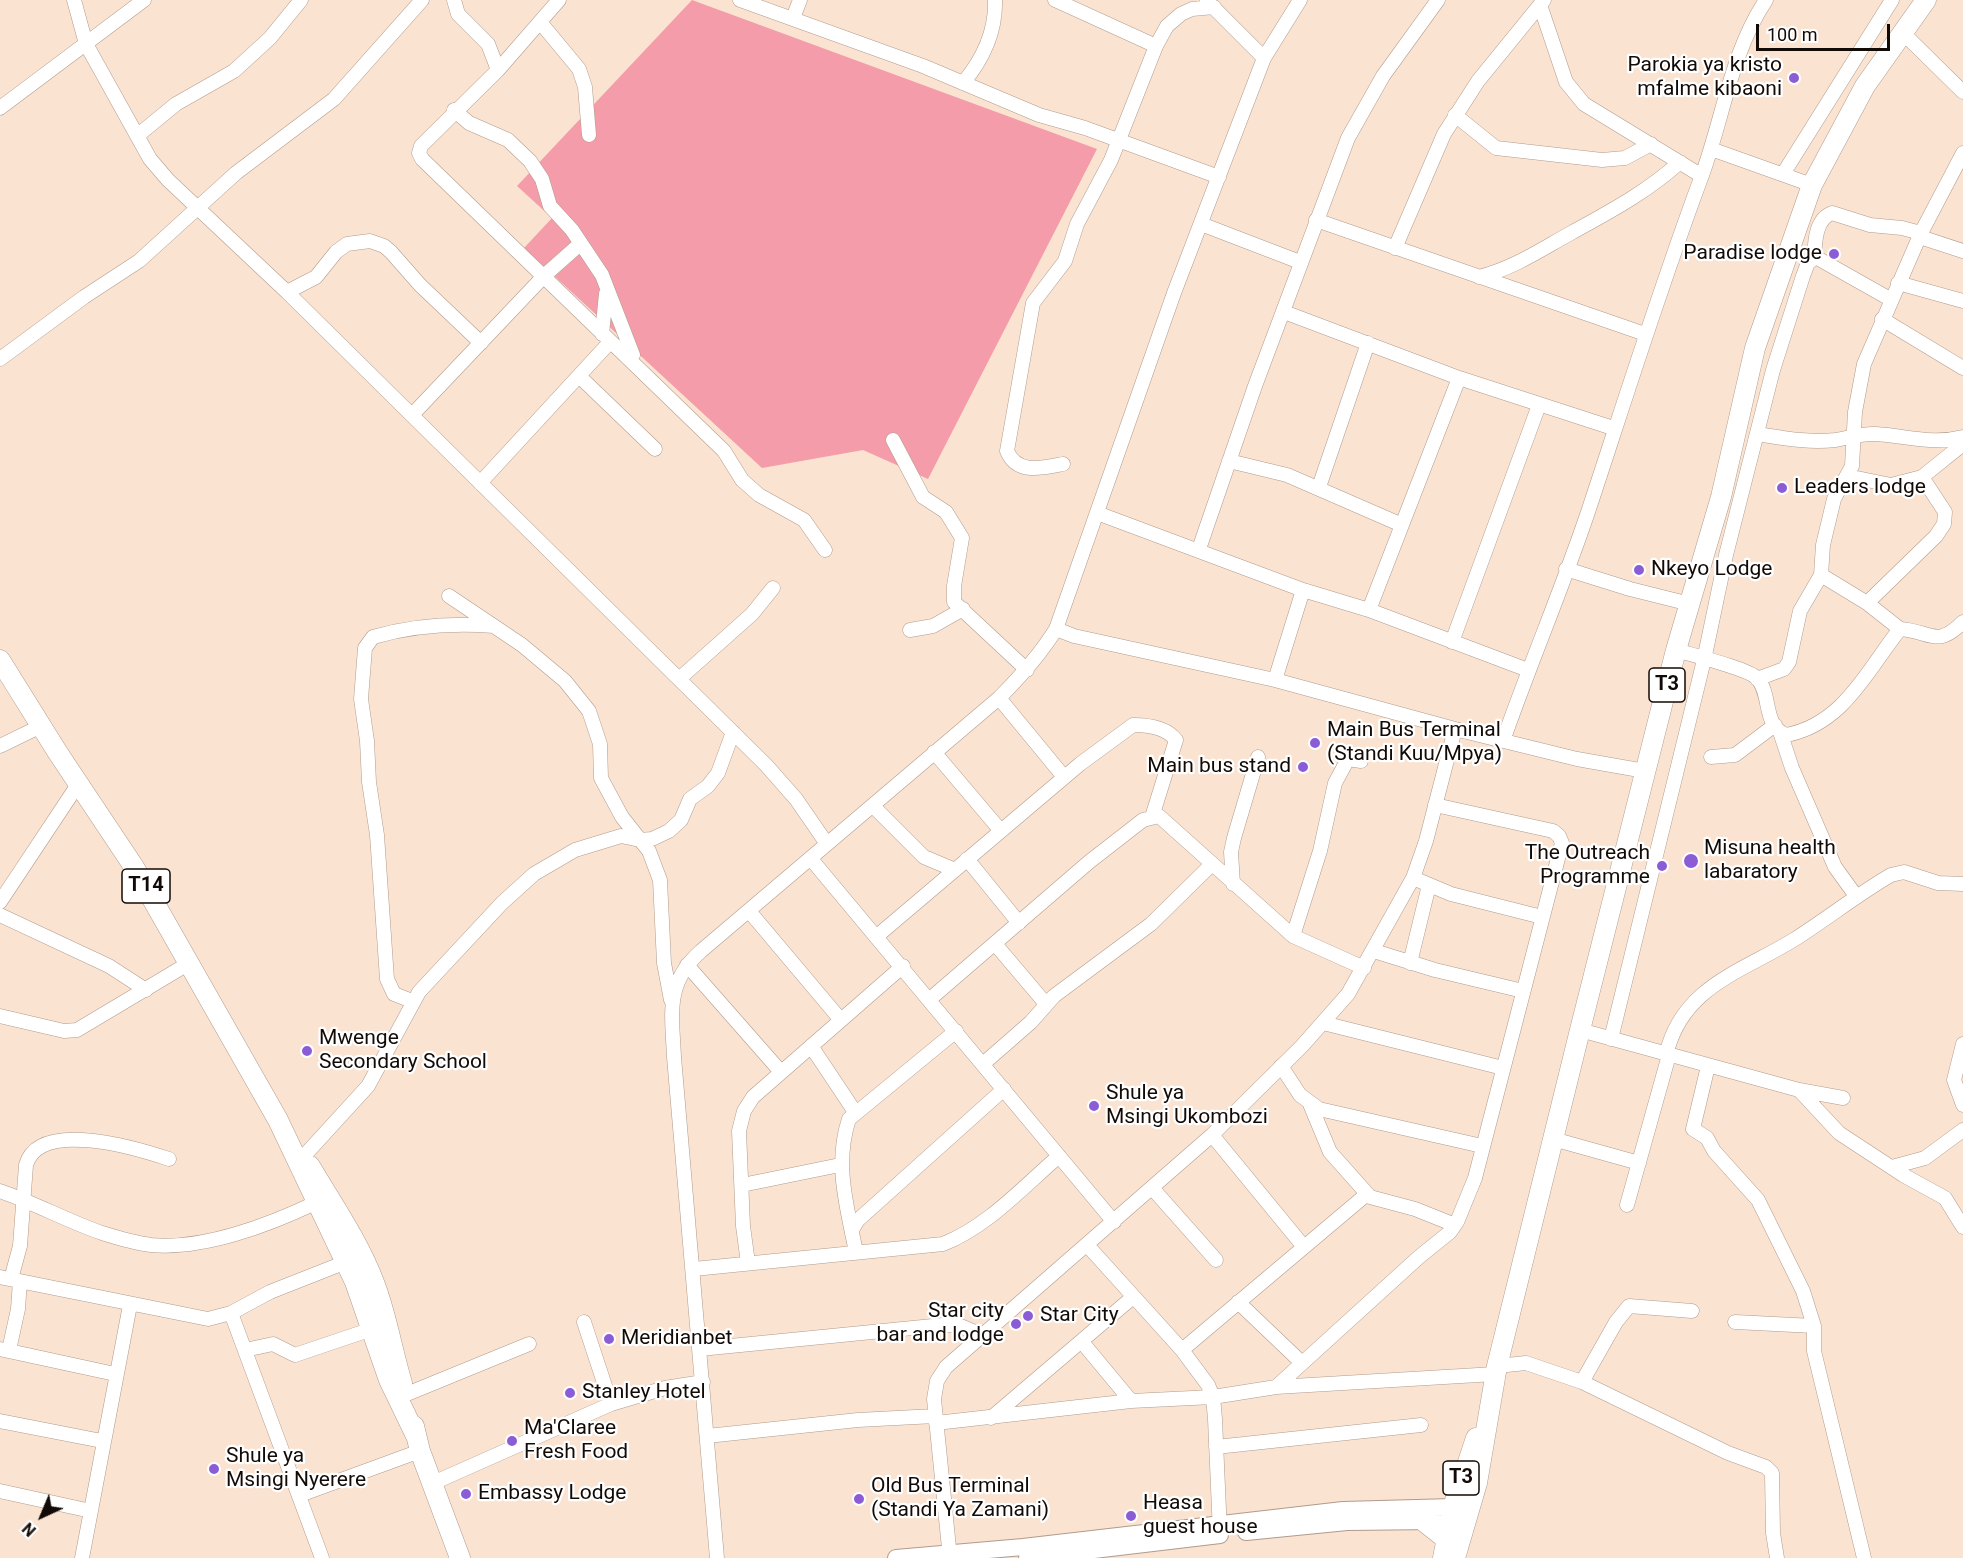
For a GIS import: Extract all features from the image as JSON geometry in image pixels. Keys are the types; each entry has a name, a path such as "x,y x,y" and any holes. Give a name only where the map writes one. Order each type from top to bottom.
{"highway":[{"name":"T3","path":"1455,1558 1451,1531 1465,1465 1489,1402 1676,650 1721,497 1755,348 1812,185 1865,86 1926,0"},
{"name":"T14","path":"0,660 134,867 191,962 278,1120 315,1203 346,1262 401,1396 459,1558"},
{"name":"T14","path":"278,1120 303,1156 357,1245 374,1283 387,1320 401,1396"},
{"path":"1422,1520 1451,1531"}],"main road":[{"path":"1027,1558 1104,1554 1220,1530 1343,1510 1451,1531"},
{"path":"897,1558 949,1556 1220,1530 1422,1520"}],"street":[{"path":"74,0 86,44 150,159 195,209 287,292 766,765 796,800 827,844"},
{"path":"1,105 144,0"},
{"path":"136,136 176,104 234,71 270,38 301,0"},
{"path":"0,359 84,297 139,261 236,174 334,99 422,0"},
{"path":"454,0 459,14 488,44 498,70"},
{"path":"560,0 498,70 421,146 419,153 422,159 480,218 544,275 724,451 742,480 751,489 810,526 825,550"},
{"path":"740,0 963,82 1039,115 1119,140 1219,177"},
{"path":"793,18 800,0"},
{"path":"963,82 981,58 988,41 995,0"},
{"path":"1055,0 1156,46"},
{"path":"671,1000 687,965 999,698 1027,670 1056,629 1201,224 1264,58 1300,0"},
{"path":"1199,549 1300,262 1348,138 1383,76 1437,0"},
{"path":"1503,741 1587,513 1645,334 1711,149 1725,97 1752,22 1766,0"},
{"path":"1783,174 1892,0"},
{"path":"1395,248 1435,150 1455,115 1478,81 1542,3"},
{"path":"1542,3 1566,82 1572,92 1599,114 1702,176"},
{"path":"1063,464 1029,469 1018,465 1007,451 1033,303 1065,261 1077,224 1100,184 1156,46 1167,26 1180,14 1210,4 1264,58"},
{"path":"540,22 561,44 579,69 585,87 589,135"},
{"path":"1902,32 1963,92"},
{"path":"454,111 469,123 508,140 518,148 542,179 550,206 572,230 595,263 633,355"},
{"path":"1455,115 1496,148 1602,160 1625,158 1651,144"},
{"path":"1711,149 1812,185"},
{"path":"1757,678 1787,666 1800,611 1821,575 1826,526 1837,489 1852,466 1855,412 1864,364 1890,299 1963,153"},
{"path":"1479,278 1503,271 1528,259 1591,224 1648,189 1680,162"},
{"path":"1611,1039 1757,434 1803,276 1808,263 1814,258 1815,237 1821,221 1832,213 1870,225 1902,228 1963,250"},
{"path":"1316,220 1645,334"},
{"path":"1201,224 1300,262"},
{"path":"287,292 316,277 336,252 347,244 370,241 384,246 391,252 420,285 481,344"},
{"path":"412,415 544,275 580,244"},
{"path":"1814,258 1890,299"},
{"path":"1898,283 1963,301"},
{"path":"480,483 579,376 606,338 606,287"},
{"path":"1284,312 1459,378 1613,428"},
{"path":"1882,319 1963,368"},
{"path":"1319,487 1368,343"},
{"path":"579,376 655,448"},
{"path":"1369,610 1459,378"},
{"path":"1452,642 1539,405"},
{"path":"1757,434 1793,441 1836,440 1854,434 1876,434 1932,442 1963,437"},
{"path":"893,440 919,491 952,518 962,538 953,598 1027,670"},
{"path":"1847,476 1891,485 1922,477 1963,444"},
{"path":"1229,461 1287,475 1402,525"},
{"path":"1867,603 1909,565 1942,529 1946,512 1922,477"},
{"path":"1097,513 1199,549 1303,590 1369,610 1528,669"},
{"path":"1566,569 1630,589 1690,604"},
{"path":"1821,575 1867,603 1900,630 1940,638 1963,622"},
{"path":"679,679 752,614 773,588"},
{"path":"1275,680 1303,590"},
{"path":"449,596 518,641 557,674 581,699 593,722 600,744 599,770 604,784 622,818 652,856 660,880 663,953 671,1000 676,1090 694,1269 717,1558"},
{"path":"910,630 933,626 963,609"},
{"path":"412,1001 394,994 387,979 377,835 361,699 365,648 373,637 407,630 431,626 494,626"},
{"path":"1056,629 1074,636 1275,680 1503,741 1645,771"},
{"path":"1711,757 1735,755 1778,729 1794,733 1838,710 1851,698 1900,630"},
{"path":"1676,650 1750,673 1757,678 1768,714 1778,729 1792,768 1835,867 1856,896"},
{"path":"999,698 1064,777"},
{"path":"878,936 1064,777 1133,725 1154,727 1167,732 1174,737 1176,746 1152,817"},
{"path":"0,746 41,726"},
{"path":"949,1556 934,1399 937,1381 946,1367 1153,1189 1212,1135 1323,1023 1348,993 1374,951 1413,878 1455,729"},
{"path":"303,1156 368,1086 412,1001 443,963 502,903 551,862 600,841 621,836 640,840 663,834 681,820 690,799 708,786 718,773 733,732"},
{"path":"934,752 1001,831"},
{"path":"1233,884 1231,852 1258,757"},
{"path":"1293,936 1320,851 1338,774 1348,759 1361,761"},
{"path":"0,902 79,783"},
{"path":"1276,1388 1455,1225 1472,1187 1562,843 1559,836 1552,831 1435,805"},
{"path":"873,806 924,856 955,870"},
{"path":"930,999 1106,849 1143,820 1152,817 1163,819 1212,866 1293,936 1364,968"},
{"path":"967,859 1019,923"},
{"path":"811,860 878,936 1114,1222"},
{"path":"983,1064 1031,1022 1046,1004 1071,982 1151,924 1212,866"},
{"path":"1627,1205 1673,1030 1694,1000 1724,977 1796,938 1856,896 1898,872 1938,883 1963,884"},
{"path":"1413,878 1451,894 1542,917"},
{"path":"1410,963 1429,885"},
{"path":"749,910 840,1019"},
{"path":"0,915 109,966 147,990"},
{"path":"996,945 1046,1004"},
{"path":"1374,951 1410,963 1523,991"},
{"path":"0,1016 70,1031 90,1023 191,962"},
{"path":"687,965 781,1072"},
{"path":"748,1263 739,1131 744,1111 753,1097 903,966"},
{"path":"1323,1023 1503,1068"},
{"path":"1580,1030 1799,1090 1843,1098"},
{"path":"856,1252 840,1165 843,1135 849,1119 956,1031"},
{"path":"1963,1044 1954,1080 1963,1105"},
{"path":"811,1046 855,1112"},
{"path":"1281,1066 1300,1095 1310,1104 1330,1152 1367,1194 1377,1200 1415,1209 1455,1225"},
{"path":"1708,1066 1693,1129 1707,1138 1714,1150 1758,1200 1791,1263 1814,1326 1814,1351 1864,1558"},
{"path":"852,1230 858,1220 1004,1089"},
{"path":"1799,1090 1839,1133 1945,1198 1963,1227"},
{"path":"1310,1104 1482,1146"},
{"path":"1892,1167 1925,1158 1963,1130"},
{"path":"1212,1135 1304,1247"},
{"path":"1553,1139 1639,1163"},
{"path":"115,1374 4,1349 18,1309 10,1279 20,1246 28,1159 44,1146 62,1140 119,1144 170,1160"},
{"path":"694,1269 942,1244 958,1238 977,1226 1059,1156"},
{"path":"742,1185 840,1165"},
{"path":"1153,1189 1216,1260"},
{"path":"0,1191 24,1198 71,1221 103,1233 142,1244 164,1245 186,1244 246,1231 315,1203"},
{"path":"1182,1350 1367,1194"},
{"path":"1087,1245 1182,1350 1200,1373 1213,1397 1220,1530"},
{"path":"10,1279 208,1319 231,1314 270,1292 346,1262"},
{"path":"991,1418 1132,1297"},
{"path":"1238,1302 1302,1363"},
{"path":"82,1558 102,1441 130,1305"},
{"path":"1582,1382 1616,1322 1629,1306 1692,1311"},
{"path":"231,1314 322,1558"},
{"path":"584,1322 611,1404"},
{"path":"1735,1322 1814,1326"},
{"path":"700,1349 958,1324 982,1335"},
{"path":"245,1350 273,1344 295,1355 372,1329"},
{"path":"1082,1342 1131,1401"},
{"path":"401,1396 529,1344"},
{"path":"707,1436 858,1420 991,1418 1131,1401 1213,1397 1276,1388 1496,1370 1526,1363 1582,1382 1728,1453 1770,1469 1773,1533 1777,1558"},
{"path":"433,1483 611,1404 642,1394 703,1382"},
{"path":"0,1421 102,1441"},
{"path":"1216,1447 1421,1425"},
{"path":"300,1495 418,1444"},
{"path":"0,1491 91,1511"}],"shaded area":[{"path":"692,0 1097,149 928,479 863,450 762,468 524,248 552,218 517,186"}],"place":[{"name":"Parokia ya kristo mfalme kibaoni","path":"1794,78"},
{"name":"Paradise lodge","path":"1834,254"},
{"name":"Leaders lodge","path":"1782,488"},
{"name":"Nkeyo Lodge","path":"1639,570"},
{"name":"Main Bus Terminal (Standi Kuu/Mpya)","path":"1315,743"},
{"name":"Main bus stand","path":"1303,767"},
{"name":"Misuna health labaratory","path":"1691,861"},
{"name":"The Outreach Programme","path":"1662,866"},
{"name":"Mwenge Secondary School","path":"307,1051"},
{"name":"Shule ya Msingi Ukombozi","path":"1094,1106"},
{"name":"Star City","path":"1028,1316"},
{"name":"Star city bar and lodge","path":"1016,1324"},
{"name":"Meridianbet","path":"609,1339"},
{"name":"Stanley Hotel","path":"570,1393"},
{"name":"Ma'Claree Fresh Food","path":"512,1441"},
{"name":"Shule ya Msingi Nyerere","path":"214,1469"},
{"name":"Embassy Lodge","path":"466,1494"},
{"name":"Old Bus Terminal (Standi Ya Zamani)","path":"859,1499"},
{"name":"Heasa guest house","path":"1131,1516"}]}
